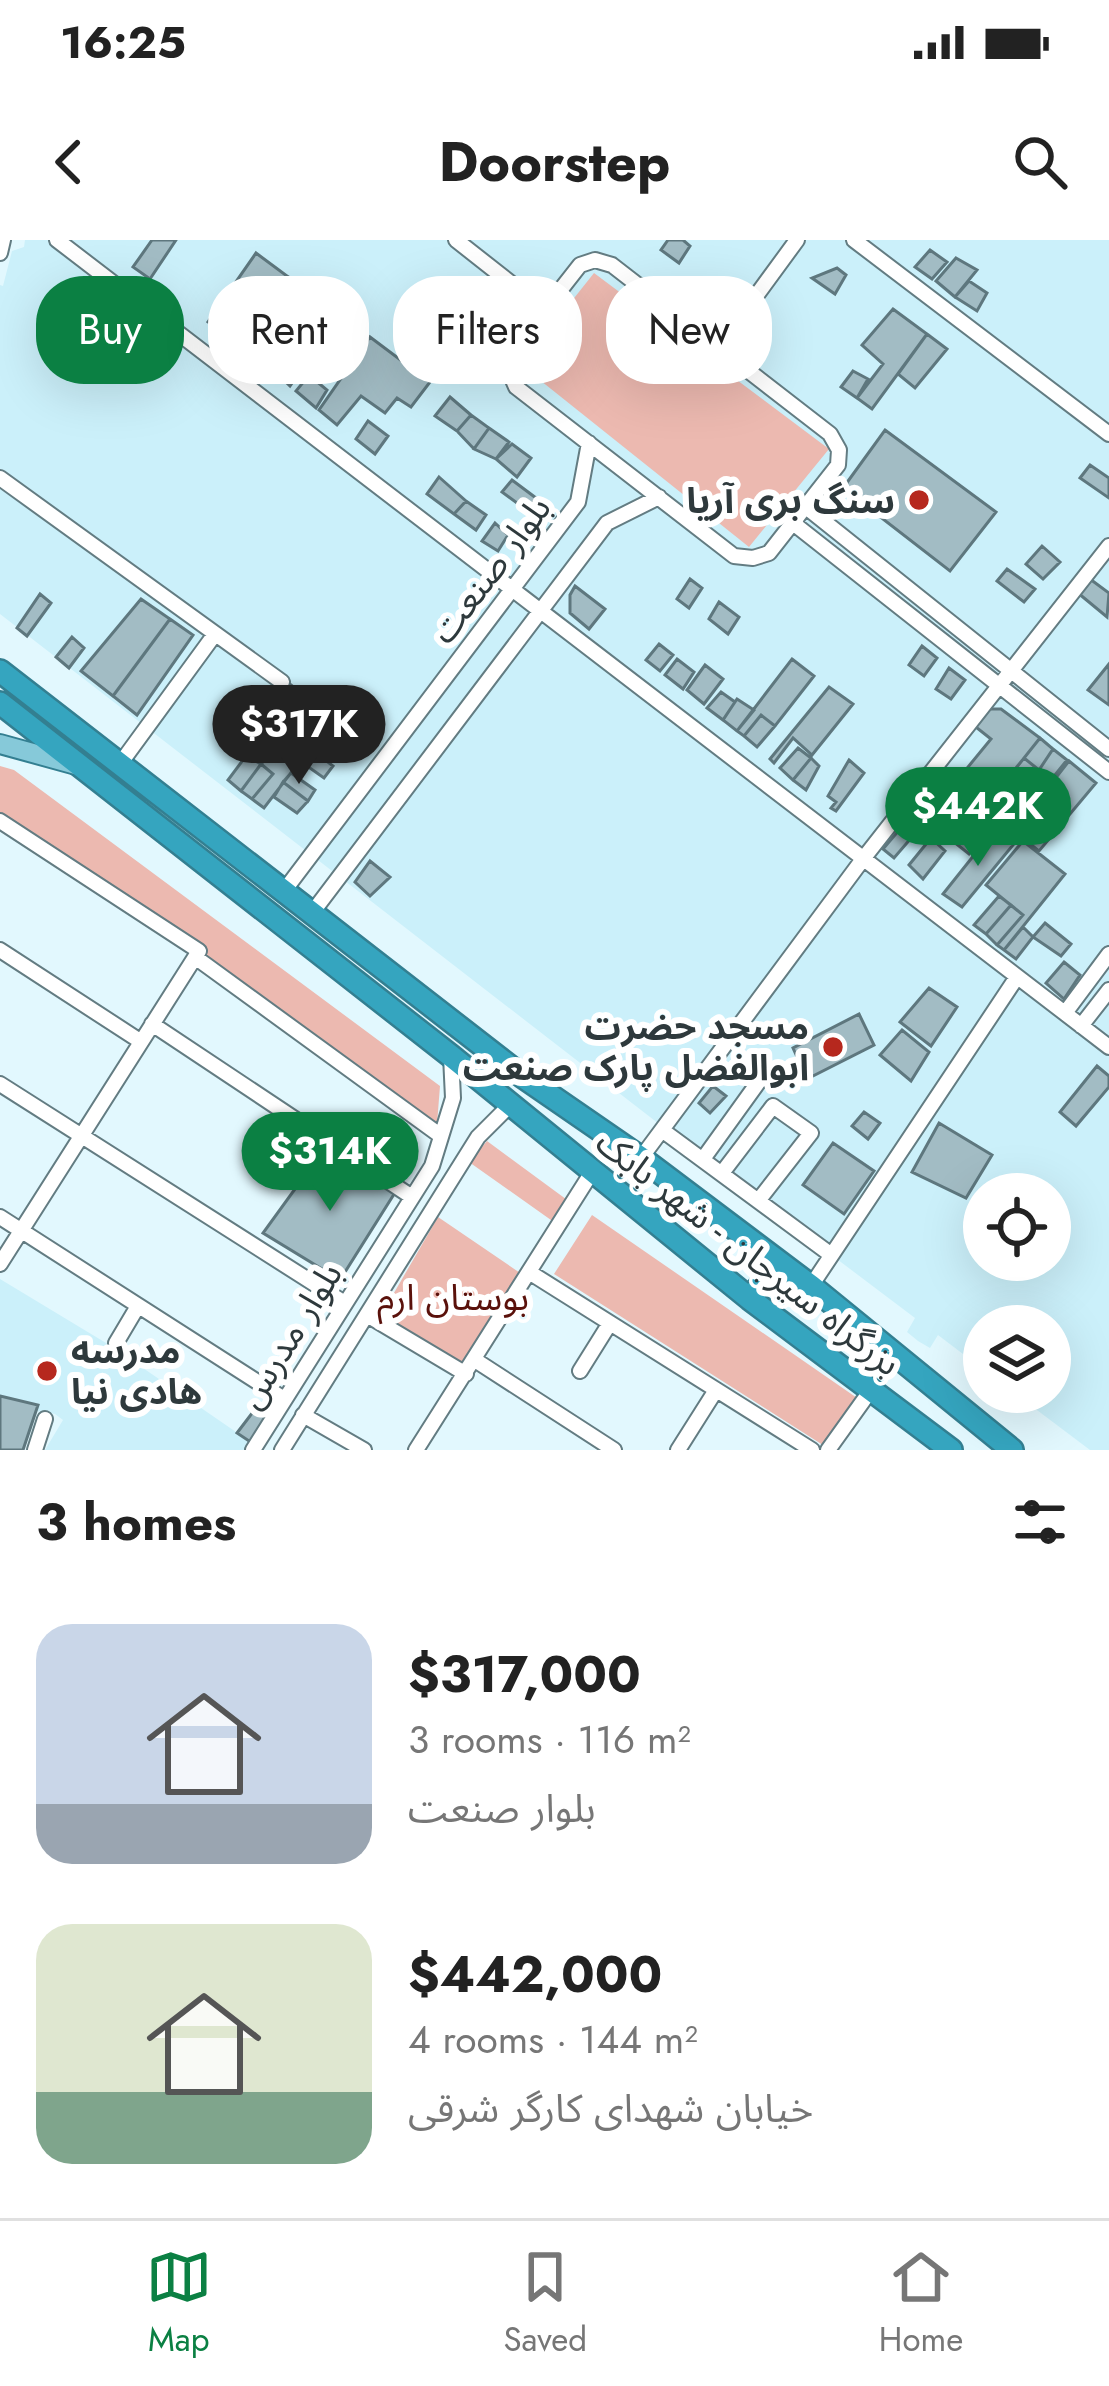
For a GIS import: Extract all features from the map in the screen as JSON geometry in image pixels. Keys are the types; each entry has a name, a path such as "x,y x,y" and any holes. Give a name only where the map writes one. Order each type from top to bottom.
{"highway":[{"name":"بزرگراه سیرجان - شهر بابک","path":"0,671 522,1076 641,1158 811,1286 1012,1450"},
{"name":"بزرگراه سیرجان - شهر بابک","path":"0,703 451,1056 750,1299 951,1450"},
{"path":"750,1299 777,1263"}],"main road":[{"path":"0,745 80,766"}],"street":[{"path":"0,253 3,240"},
{"path":"57,240 1109,1047"},
{"path":"456,240 502,276"},
{"path":"771,276 797,240"},
{"path":"854,240 1109,434"},
{"path":"571,276 580,265 595,260 626,276"},
{"path":"515,384 734,556 754,558 769,553 806,507 838,465 839,450 830,434 765,384"},
{"name":"بلوار صنعت","path":"284,891 578,502 589,443"},
{"path":"0,478 282,682"},
{"name":"بلوار صنعت","path":"312,913 607,523 659,497"},
{"path":"806,507 1109,749"},
{"path":"793,523 1109,772"},
{"path":"835,556 848,541"},
{"path":"641,1158 863,859 1109,546"},
{"path":"120,764 215,634"},
{"path":"0,821 197,954 441,1136"},
{"path":"0,950 140,1041"},
{"path":"0,1264 197,954"},
{"path":"1065,1013 1109,954"},
{"path":"811,1286 1017,977"},
{"path":"1081,1026 1109,989"},
{"path":"152,1024 412,1197"},
{"name":"بلوار مدرس","path":"253,1450 432,1166 453,1098 451,1056"},
{"path":"703,1159 762,1077"},
{"path":"0,1084 343,1302"},
{"name":"بلوار مدرس","path":"282,1450 478,1137 511,1104"},
{"path":"722,1173 772,1106 811,1133 758,1201"},
{"path":"662,1130 830,1254"},
{"path":"432,1166 451,1179"},
{"path":"416,1450 592,1172"},
{"path":"0,1217 284,1399"},
{"path":"529,1272 812,1450"},
{"path":"116,1343 138,1306"},
{"path":"367,1315 466,1374"},
{"path":"580,1371 610,1323"},
{"path":"475,1360 610,1447"},
{"path":"678,1450 716,1390"},
{"path":"828,1450 871,1390"},
{"path":"303,1415 362,1449"},
{"path":"35,1450 45,1419"}],"shaded area":[{"path":"25,240 1109,240 1109,1450 1090,1450 1041,1413 1071,1413 1071,1305 963,1305 963,1354 938,1335 930,1348 918,1341 907,1332 915,1318 0,614 0,285 12,251 24,247"},
{"path":"0,1279 111,1346 252,1443 247,1450 45,1450 63,1420 36,1411 37,1404 0,1396"}],"green space":[{"path":"594,273 606,282 606,384 742,384 829,449 749,547 545,384 582,384 582,288"},
{"path":"0,766 14,770 440,1086 437,1124 0,817"},
{"path":"487,1141 574,1205 558,1225 469,1162"},
{"path":"592,1215 860,1400 826,1447 554,1274"},
{"name":"بوستان ارم","path":"438,1217 526,1277 471,1370 380,1317"}],"building":[{"path":"152,240 176,240 152,276 133,267"},
{"path":"668,240 683,240 690,246 679,263 661,250"},
{"path":"930,250 947,262 932,279 915,267"},
{"path":"256,253 287,276 240,276"},
{"path":"956,258 977,270 955,297 936,281"},
{"path":"837,268 846,275 835,294 812,278"},
{"path":"969,281 987,293 977,311 955,297"},
{"path":"893,309 927,334 872,409 857,398 883,364 862,345"},
{"path":"927,334 947,349 915,388 898,374"},
{"path":"369,338 393,354 393,384 428,384 411,407 397,398 385,413 361,396 337,425 319,410 337,384 369,384"},
{"path":"853,371 868,379 857,398 841,387"},
{"path":"302,384 320,384 327,390 316,408 296,391"},
{"path":"450,397 471,415 457,431 435,416"},
{"path":"471,415 489,428 474,449 457,431"},
{"path":"368,421 388,436 375,454 356,439"},
{"path":"489,428 509,442 496,459 474,449"},
{"name":"سنگ بری آریا","path":"885,430 996,512 950,571 843,488"},
{"path":"512,444 531,458 517,477 496,459"},
{"path":"1090,465 1109,478 1109,498 1080,478"},
{"path":"439,477 466,501 454,514 427,494"},
{"path":"512,480 536,498 528,511 502,492"},
{"path":"466,501 486,515 476,530 454,514"},
{"path":"495,523 508,535 498,551 482,541"},
{"path":"1042,546 1060,562 1043,579 1026,564"},
{"path":"1007,569 1035,589 1024,602 997,581"},
{"path":"690,579 702,588 689,608 677,599"},
{"path":"1090,579 1109,593 1107,617 1078,593"},
{"path":"575,586 605,609 589,629 570,613"},
{"path":"40,594 51,603 27,636 17,628"},
{"path":"141,599 170,619 113,696 81,671"},
{"path":"719,602 739,617 728,634 709,619"},
{"path":"170,619 193,635 137,715 113,696"},
{"path":"72,637 84,648 69,668 56,657"},
{"path":"659,644 673,655 660,671 646,660"},
{"path":"922,646 937,658 924,676 909,665"},
{"path":"677,659 694,672 683,689 665,675"},
{"path":"792,659 814,676 775,726 761,715 744,736 737,731"},
{"path":"1109,664 1109,705 1088,690"},
{"path":"705,665 723,679 704,704 687,690"},
{"path":"949,668 965,680 951,699 936,689"},
{"path":"286,681 355,737 351,742 328,724 325,731 299,711 292,720 270,703"},
{"path":"829,687 853,704 812,755 793,738 774,763 770,759"},
{"path":"721,692 735,702 723,720 707,708"},
{"path":"350,698 371,714 364,726 341,709"},
{"path":"737,699 754,710 737,731 723,720"},
{"path":"341,709 364,726 355,737 332,720"},
{"path":"983,709 1001,709 1040,738 997,792 968,767 991,739 972,724"},
{"path":"299,711 346,747 339,759 292,720"},
{"path":"761,715 775,726 757,747 744,736"},
{"path":"1040,738 1053,749 1039,770 1024,758"},
{"path":"280,745 300,761 264,808 252,799 273,774 261,764"},
{"path":"798,748 811,758 793,780 780,768"},
{"path":"311,749 333,766 324,778 300,761"},
{"path":"1053,749 1067,760 1013,827 987,804 1024,758 1039,770"},
{"path":"246,756 261,764 241,791 228,780"},
{"path":"811,758 819,766 806,790 793,780"},
{"path":"849,760 864,773 836,811 831,808 836,802 828,796"},
{"path":"1069,761 1096,783 1039,851 1014,831"},
{"path":"261,764 273,774 252,799 241,791"},
{"path":"291,773 315,790 308,801 283,782"},
{"path":"283,782 308,801 297,813 274,797"},
{"path":"927,784 942,796 998,819 969,854 935,827 946,814 920,793"},
{"path":"923,798 940,812 927,828 910,814"},
{"path":"900,829 912,837 894,858 883,849"},
{"path":"994,830 1013,845 962,907 943,894"},
{"path":"931,838 945,851 923,879 909,865"},
{"path":"1023,841 1065,874 1004,950 997,945 1023,915 986,885"},
{"path":"370,861 390,877 370,896 355,882"},
{"path":"999,896 1011,905 986,934 974,925"},
{"path":"1011,905 1023,915 997,945 986,934"},
{"path":"1045,923 1071,944 1061,956 1033,937"},
{"path":"1023,927 1033,937 1016,959 1004,950"},
{"path":"1064,962 1080,975 1064,999 1046,983"},
{"path":"929,988 957,1007 931,1046 900,1022"},
{"name":"مسجد حضرت ابوالفضل پارک صنعت","path":"859,1014 874,1045 807,1079 793,1048"},
{"path":"902,1030 929,1052 911,1081 880,1055"},
{"path":"1097,1066 1109,1076 1109,1087 1076,1126 1060,1112"},
{"path":"713,1086 726,1096 710,1113 699,1103"},
{"path":"864,1112 880,1123 868,1139 852,1126"},
{"path":"939,1123 992,1155 981,1173 963,1173 963,1197 912,1172"},
{"path":"833,1143 874,1171 844,1214 803,1185"},
{"path":"324,1149 396,1191 340,1280 263,1233"},
{"path":"0,1396 38,1405 23,1450 0,1450"},
{"path":"259,1404 271,1412 252,1443 237,1433"}],"place":[{"name":"سنگ بری آریا","path":"919,500"},
{"name":"مسجد حضرت ابوالفضل پارک صنعت","path":"833,1047"},
{"name":"مدرسه هادی نیا","path":"47,1371"}]}
